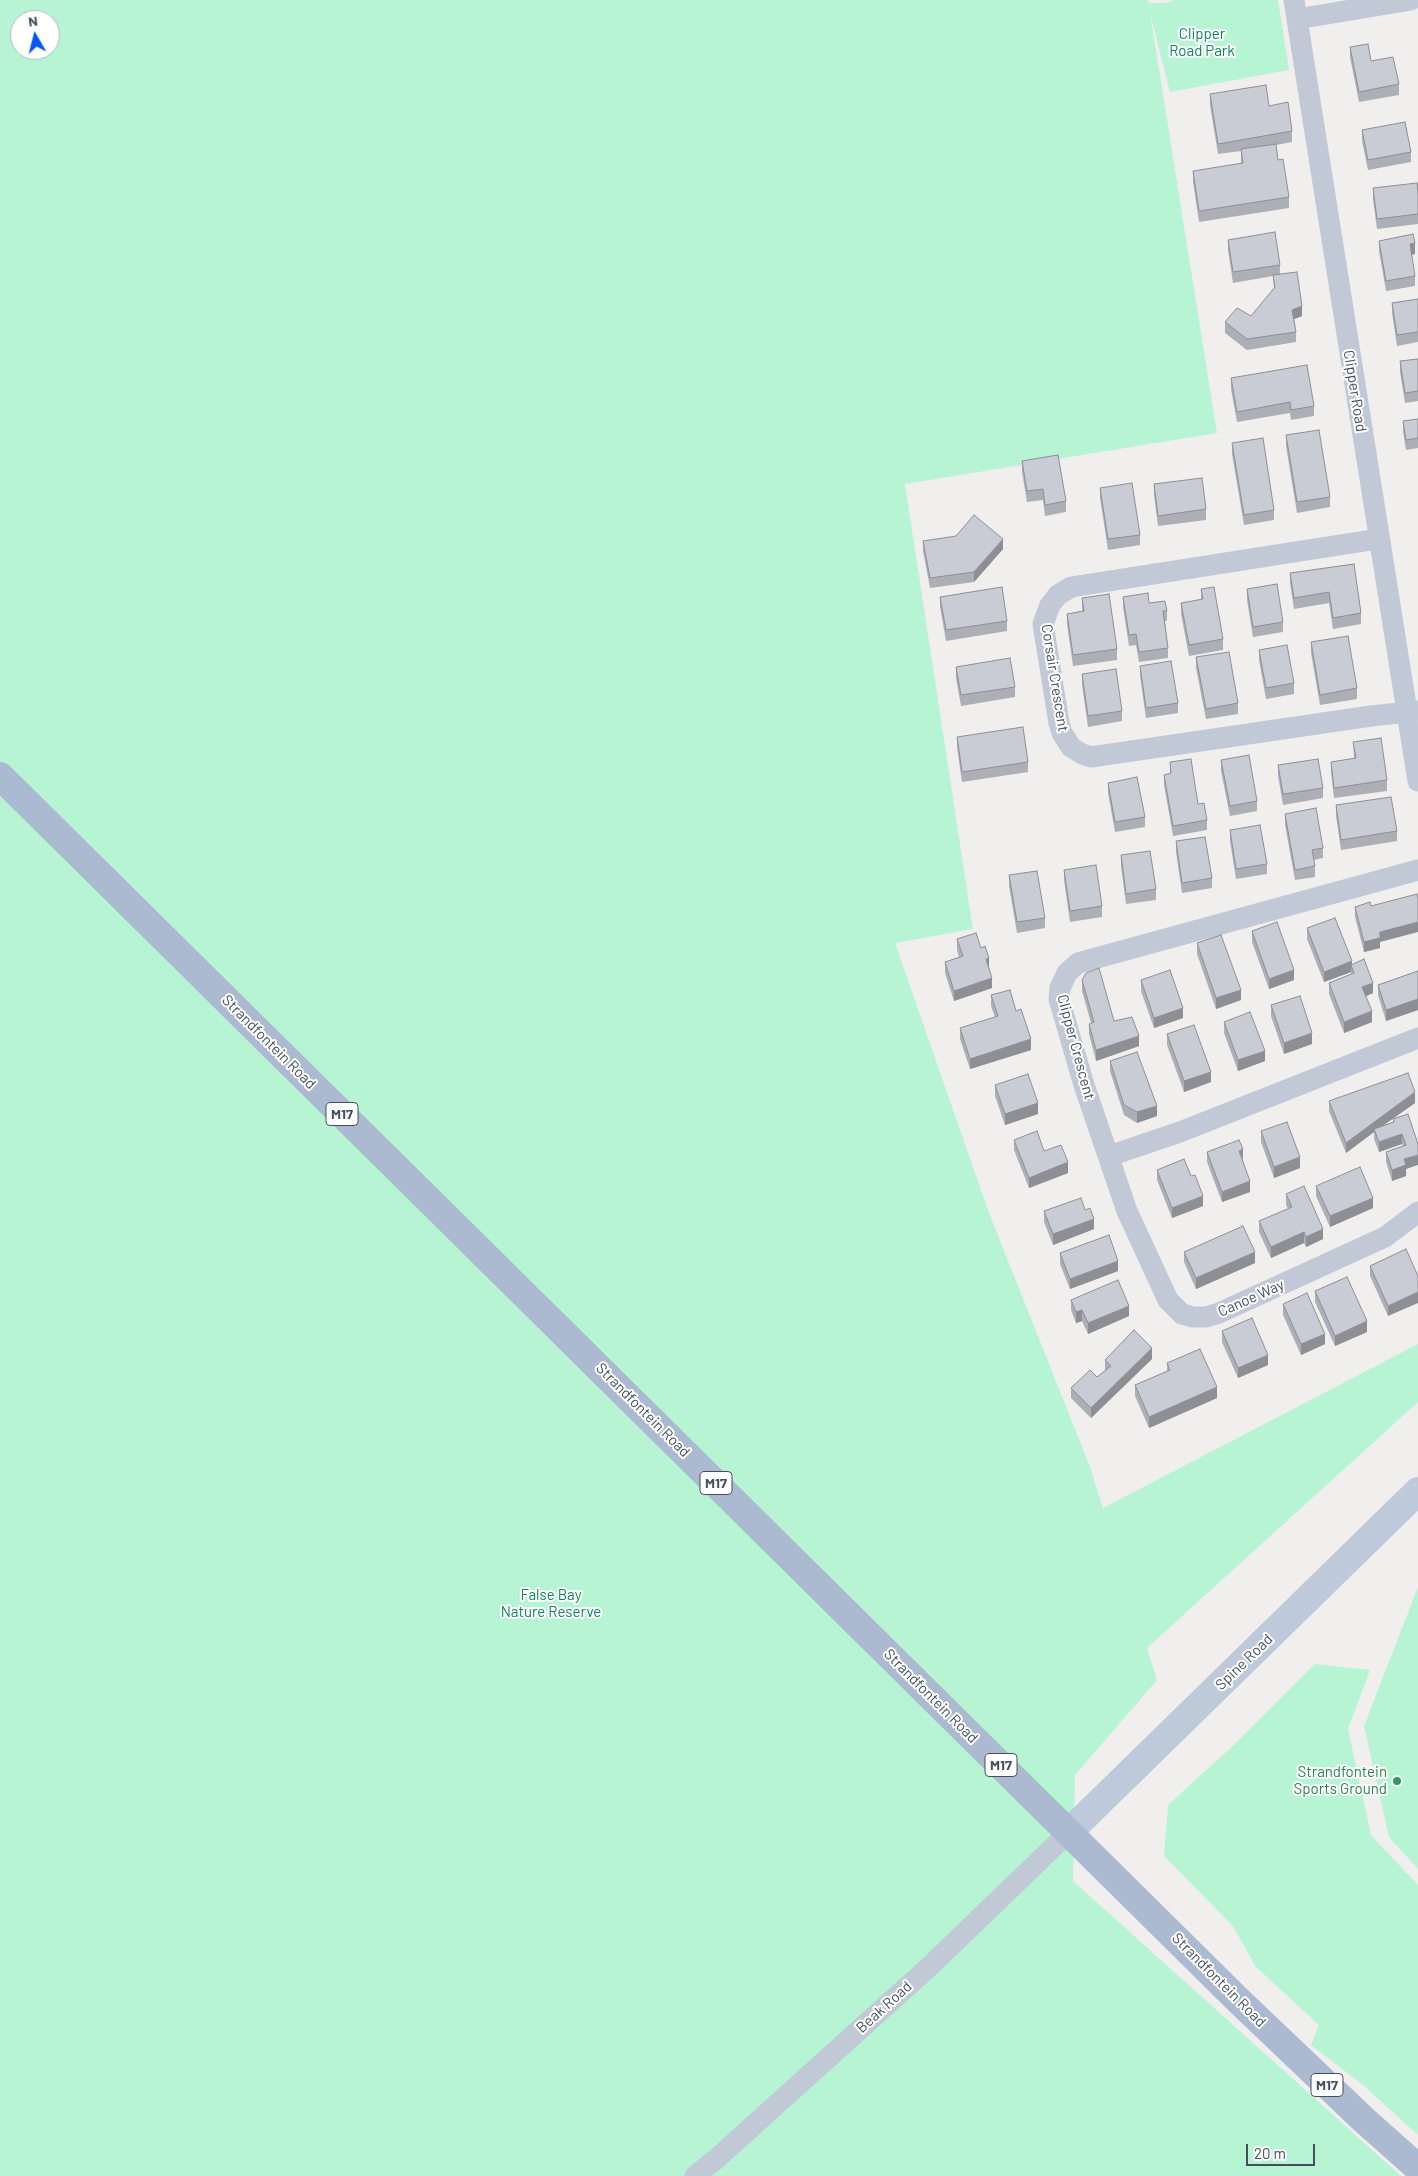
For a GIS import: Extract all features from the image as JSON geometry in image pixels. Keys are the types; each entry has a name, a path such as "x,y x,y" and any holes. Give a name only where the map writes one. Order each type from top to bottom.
{"main road":[{"name":"Strandfontein Road","path":"0,776 1282,2042 1418,2168"},
{"name":"Spine Road","path":"1070,1832 1418,1491"}],"street":[{"path":"1296,10 1411,0"},
{"name":"Clipper Road","path":"1296,10 1378,539 1412,712 1418,781"},
{"name":"Corsair Crescent","path":"1378,539 1071,587 1058,595 1050,605 1043,624 1058,723 1070,747 1091,757 1197,740 1412,712"},
{"name":"Clipper Crescent","path":"1109,1156 1084,1085 1059,999 1060,988 1067,973 1078,963 1418,870"},
{"path":"1109,1156 1180,1132 1418,1038"},
{"name":"Canoe Way","path":"1109,1156 1126,1211 1168,1300 1174,1309 1193,1317 1206,1317 1219,1313 1386,1237 1418,1212"},
{"name":"Beak Road","path":"694,2176 715,2160 930,1966 1070,1832"}],"green space":[{"name":"False Bay Nature Reserve","path":"0,0 1148,0 1149,3 1167,3 1173,0 1278,0 1289,70 1170,92 1150,13 1217,433 905,484 973,929 895,943 989,1213 1089,1464 1103,1508 1418,1344 1418,1402 1147,1648 1157,1680 1075,1775 1073,1881 1401,2176 0,2176"},
{"name":"Strandfontein Sports Ground","path":"1418,1587 1418,1869 1389,1837 1364,1726"},
{"path":"1315,1664 1370,1670 1348,1729 1371,1835 1418,1885 1418,2135 1363,2085 1311,2045 1319,2025 1255,1966 1233,1926 1164,1856 1168,1805 1236,1743"}],"building":[{"path":"1368,44 1371,61 1393,57 1399,84 1359,92 1350,47"},
{"path":"1266,85 1269,106 1288,102 1292,131 1218,144 1210,94"},
{"path":"1405,122 1411,152 1368,160 1362,130"},
{"path":"1276,144 1278,160 1283,159 1289,197 1199,211 1193,171 1243,163 1241,149"},
{"path":"1417,183 1418,214 1377,219 1373,188"},
{"path":"1275,232 1280,265 1233,272 1228,240"},
{"path":"1413,234 1415,243 1410,244 1415,276 1386,281 1379,241"},
{"path":"1297,272 1302,306 1292,310 1296,332 1247,339 1225,322 1237,308 1251,316 1275,287 1273,275"},
{"path":"1418,299 1418,332 1397,335 1392,303"},
{"path":"1418,359 1418,391 1405,393 1400,361"},
{"path":"1307,365 1314,406 1291,410 1290,402 1237,412 1231,378"},
{"path":"1418,419 1418,438 1406,440 1403,421"},
{"path":"1319,430 1330,497 1297,502 1286,435"},
{"path":"1263,438 1274,510 1244,515 1232,443"},
{"path":"1058,455 1066,501 1045,505 1043,489 1027,491 1022,461"},
{"path":"1202,478 1206,509 1158,516 1154,484"},
{"path":"1132,483 1140,535 1108,539 1100,488"},
{"path":"974,515 1003,539 974,572 930,578 923,541 956,536"},
{"path":"1354,564 1361,613 1333,618 1329,592 1294,598 1290,573"},
{"path":"1277,584 1283,622 1253,627 1247,589"},
{"path":"1002,587 1007,621 946,630 940,597"},
{"path":"1214,587 1223,639 1189,645 1181,603 1203,599 1201,589"},
{"path":"1148,593 1149,603 1165,601 1167,611 1163,611 1168,648 1139,652 1136,634 1129,635 1123,597"},
{"path":"1109,594 1117,649 1073,655 1067,614 1084,611 1082,598"},
{"path":"1348,636 1357,688 1320,695 1311,642"},
{"path":"1287,645 1294,683 1266,688 1259,650"},
{"path":"1229,652 1238,703 1206,709 1196,657"},
{"path":"1010,658 1015,687 961,695 956,667"},
{"path":"1171,661 1178,703 1146,708 1140,666"},
{"path":"1116,669 1122,711 1088,716 1082,674"},
{"path":"1023,727 1028,762 962,772 957,737"},
{"path":"1381,738 1387,780 1334,788 1331,762 1356,758 1353,742"},
{"path":"1249,755 1257,801 1230,806 1221,760"},
{"path":"1191,759 1198,804 1204,803 1207,820 1173,826 1164,775 1171,773 1170,762"},
{"path":"1318,759 1323,788 1283,794 1278,765"},
{"path":"1137,777 1145,817 1115,822 1108,783"},
{"path":"1391,797 1397,831 1341,840 1336,805"},
{"path":"1316,808 1323,848 1312,850 1315,866 1295,870 1285,814"},
{"path":"1260,825 1267,864 1236,869 1230,830"},
{"path":"1205,837 1212,878 1182,883 1176,841"},
{"path":"1150,851 1156,889 1126,894 1121,855"},
{"path":"1096,865 1102,906 1070,911 1064,870"},
{"path":"1037,871 1045,918 1017,922 1009,875"},
{"path":"1417,894 1418,922 1380,932 1380,938 1364,942 1355,907 1370,902 1371,906"},
{"path":"1335,918 1352,961 1324,972 1307,928"},
{"path":"1277,922 1294,970 1269,979 1252,931"},
{"path":"976,933 981,948 985,946 989,958 986,959 992,978 954,991 945,962 963,956 957,939"},
{"path":"1221,935 1241,990 1216,998 1197,943"},
{"path":"1364,959 1373,983 1362,987 1372,1011 1344,1022 1329,983 1354,973 1351,965"},
{"path":"1099,968 1114,1021 1132,1017 1139,1036 1096,1050 1089,1024 1094,1022 1082,980 1086,973"},
{"path":"1170,970 1183,1008 1154,1018 1141,980"},
{"path":"1418,971 1418,999 1386,1010 1378,985"},
{"path":"1010,990 1016,1011 1021,1009 1031,1039 970,1059 960,1028 998,1016 991,995"},
{"path":"1300,996 1312,1033 1284,1043 1271,1005"},
{"path":"1250,1012 1265,1051 1238,1060 1224,1022"},
{"path":"1194,1025 1211,1072 1184,1081 1167,1034"},
{"path":"1137,1052 1157,1106 1137,1112 1124,1105 1110,1061"},
{"path":"1408,1073 1415,1092 1346,1143 1329,1101"},
{"path":"1028,1074 1038,1103 1005,1114 995,1085"},
{"path":"1408,1114 1418,1144 1418,1155 1404,1159 1406,1165 1392,1170 1386,1152 1406,1145 1402,1134 1379,1142 1374,1129 1394,1122 1393,1119"},
{"path":"1287,1122 1300,1157 1274,1167 1261,1131"},
{"path":"1037,1131 1044,1151 1061,1145 1068,1162 1029,1178 1014,1140"},
{"path":"1239,1140 1243,1149 1239,1151 1250,1181 1222,1192 1207,1152"},
{"path":"1184,1159 1191,1176 1195,1175 1203,1196 1172,1208 1157,1170"},
{"path":"1360,1167 1373,1198 1330,1216 1316,1186"},
{"path":"1304,1186 1323,1229 1306,1237 1304,1232 1271,1247 1259,1221 1292,1207 1286,1194"},
{"path":"1081,1198 1085,1210 1090,1208 1094,1219 1053,1234 1044,1211"},
{"path":"1243,1226 1255,1252 1196,1278 1184,1252"},
{"path":"1109,1235 1118,1261 1070,1279 1060,1253"},
{"path":"1406,1249 1418,1276 1418,1292 1388,1306 1370,1266"},
{"path":"1347,1277 1367,1321 1335,1336 1315,1291"},
{"path":"1118,1280 1129,1306 1088,1323 1082,1310 1076,1312 1071,1300"},
{"path":"1307,1293 1325,1334 1301,1344 1283,1304"},
{"path":"1252,1318 1268,1355 1238,1368 1222,1331"},
{"path":"1134,1330 1152,1348 1091,1408 1071,1388 1090,1370 1097,1377 1111,1366 1105,1360"},
{"path":"1200,1349 1217,1387 1149,1417 1135,1385 1170,1370 1167,1363"}],"place":[{"name":"Strandfontein Sports Ground","path":"1397,1781"}],"park label":[{"name":"Clipper Road Park","path":"1202,42"}]}
